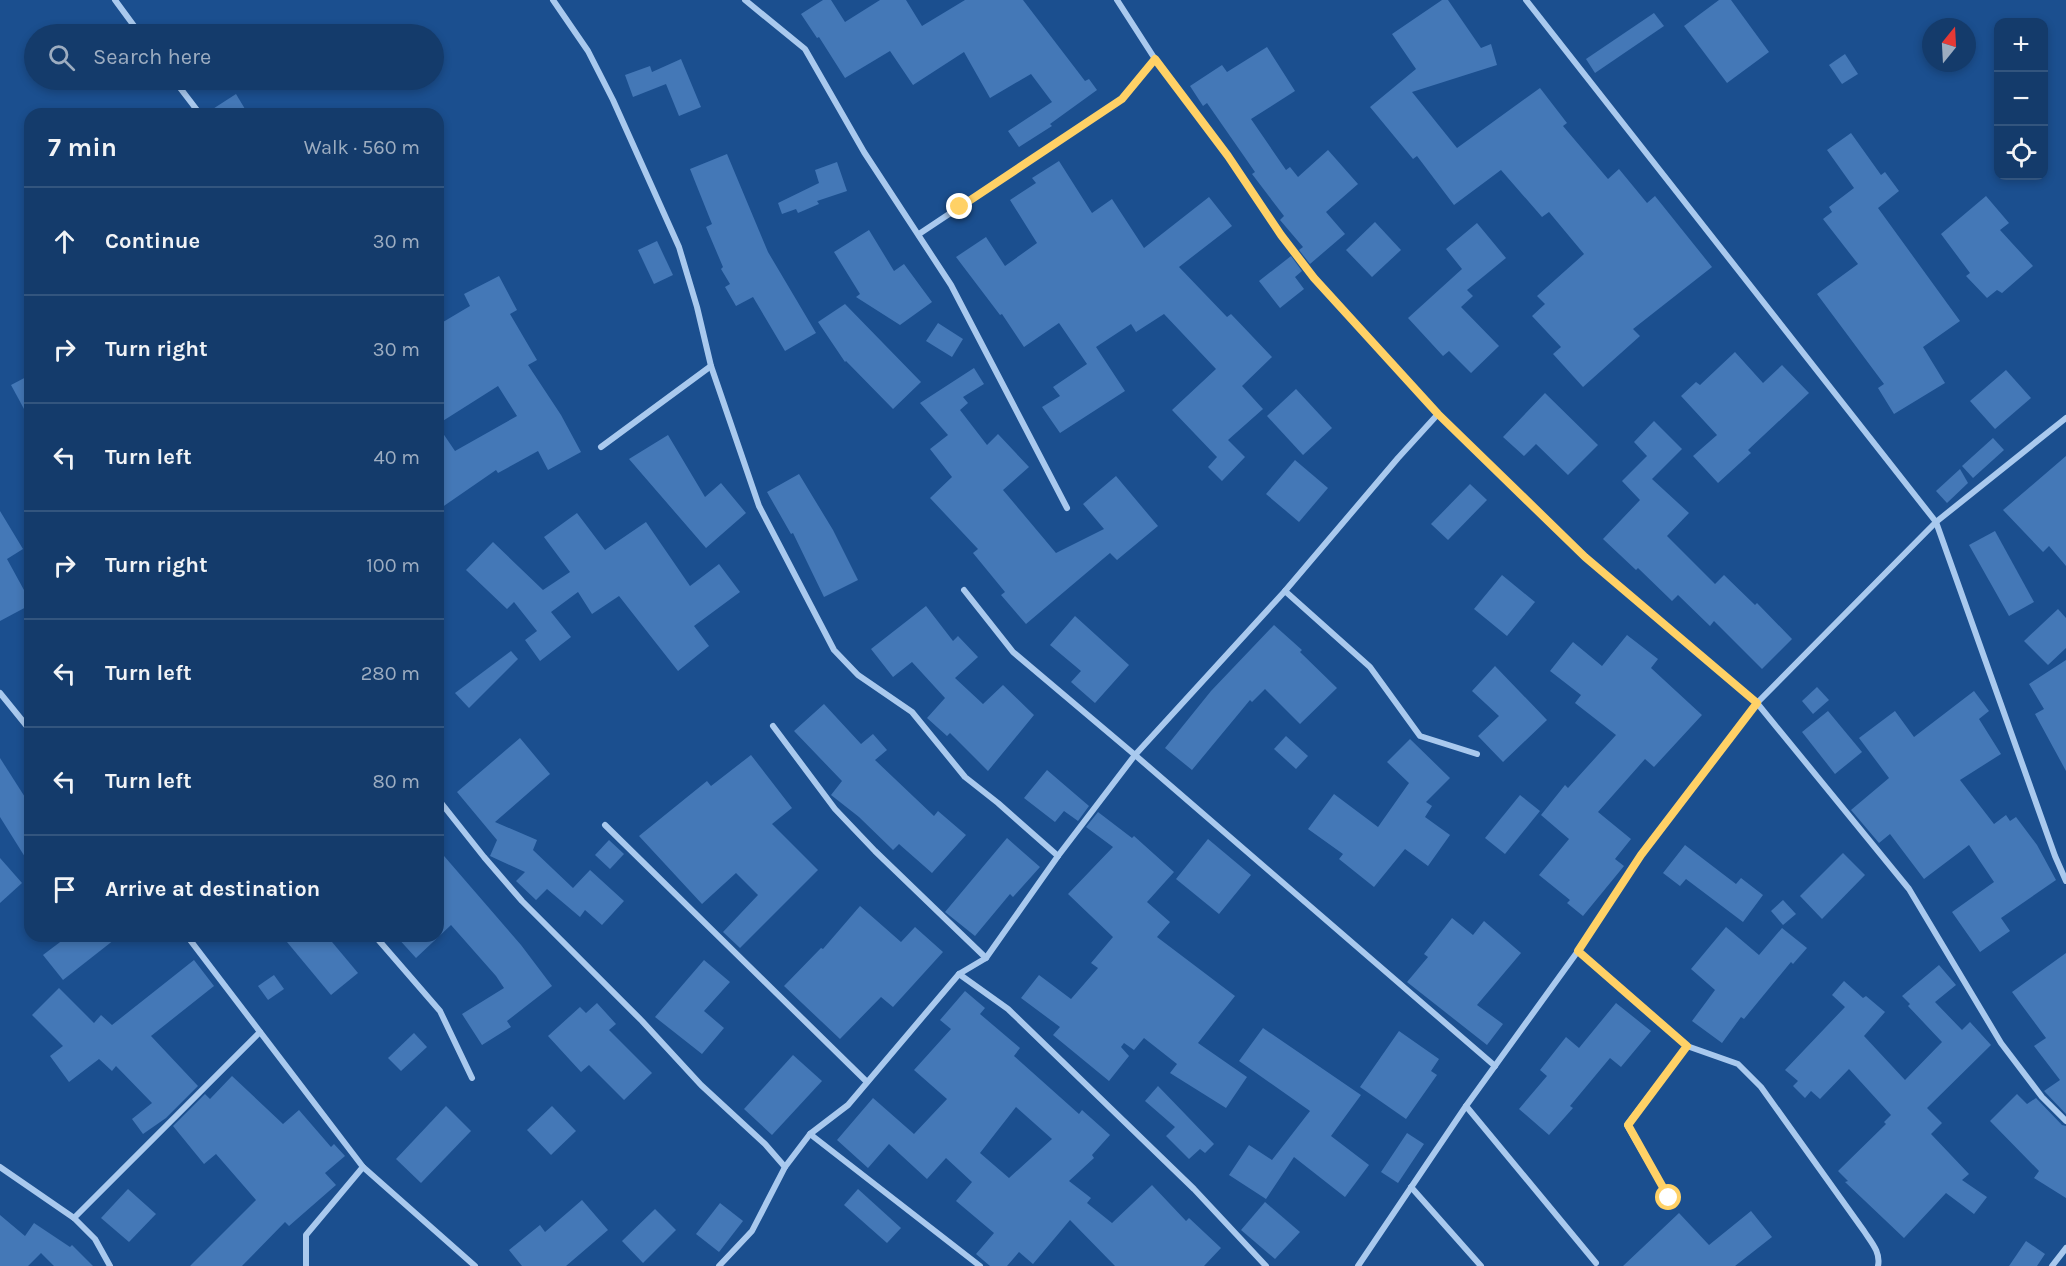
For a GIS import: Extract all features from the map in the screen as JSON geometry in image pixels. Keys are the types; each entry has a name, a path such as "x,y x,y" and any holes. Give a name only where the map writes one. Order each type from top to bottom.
{"street":[{"path":"115,0 133,24"},
{"path":"553,0 588,51 614,100 679,247 697,307 711,366 759,506 834,650 858,675 912,712 965,777 1058,856"},
{"path":"745,0 805,49 864,152 951,285 1066,508"},
{"path":"1117,0 1155,59 1228,156 1281,235 1314,278 1438,414 1585,557 1757,703 1909,889 2001,1043 2042,1097 2066,1121"},
{"path":"1526,0 1936,522 2055,856 2066,881"},
{"path":"919,234 1122,99 1155,59"},
{"path":"182,90 195,108"},
{"path":"601,447 711,366"},
{"path":"719,1266 752,1231 784,1167 810,1134 848,1106 959,974 986,958 1058,856 1135,755 1285,591 1438,414"},
{"path":"1358,1266 1466,1106 1578,951 1641,855 1757,703 1936,522 2066,418"},
{"path":"964,590 1013,652 1495,1066"},
{"path":"1285,591 1370,667 1420,736 1478,754"},
{"path":"0,693 24,723"},
{"path":"773,726 835,809 986,958"},
{"path":"444,807 522,901 701,1085 765,1144 784,1167"},
{"path":"605,825 867,1082"},
{"path":"192,942 363,1167 475,1266"},
{"path":"380,942 440,1011 472,1078"},
{"path":"1578,951 1687,1046 1738,1064 1761,1087 1864,1231 1878,1253 1878,1266"},
{"path":"959,974 1008,1009 1194,1189 1266,1266"},
{"path":"74,1218 260,1032"},
{"path":"1669,1198 1628,1125 1687,1046"},
{"path":"1466,1106 1596,1263"},
{"path":"810,1134 980,1266"},
{"path":"0,1167 74,1218 95,1239 110,1266"},
{"path":"306,1266 306,1235 363,1167"},
{"path":"1412,1187 1481,1266"},
{"path":"2052,1266 2066,1248"}],"building":[{"path":"823,0 831,0 845,22 880,0 906,0 922,26 965,0 1023,0 1085,81 1089,79 1097,90 1050,124 1052,126 1019,147 1008,131 1052,102 1031,74 990,98 964,52 913,85 890,51 845,78 819,37 817,38 801,14"},
{"path":"1442,0 1448,0 1481,48 1491,44 1497,65 1412,92 1457,148 1540,88 1567,123 1563,126 1608,179 1619,169 1647,203 1655,196 1712,267 1633,329 1640,336 1583,387 1553,354 1561,347 1532,316 1545,304 1537,296 1584,254 1549,212 1542,217 1501,170 1454,205 1417,156 1413,159 1370,107 1416,69 1392,34"},
{"path":"1719,0 1731,0 1769,52 1727,83 1684,26"},
{"path":"1654,13 1664,26 1595,73 1586,59"},
{"path":"1267,47 1295,91 1251,119 1286,170 1290,167 1298,177 1328,150 1358,184 1326,212 1345,234 1310,264 1299,250 1303,247 1280,220 1284,216 1252,174 1255,172 1207,103 1203,106 1190,86 1222,65 1227,72"},
{"path":"1845,54 1858,74 1842,84 1829,65"},
{"path":"681,59 701,107 679,116 666,84 633,97 625,75 650,66 652,72"},
{"path":"236,94 244,108 214,108"},
{"path":"1851,133 1881,175 1885,172 1899,191 1878,208 1960,321 1923,347 1945,383 1894,414 1878,388 1884,384 1817,294 1858,264 1823,219 1832,212 1829,207 1854,188 1827,150"},
{"path":"727,154 768,252 816,333 785,351 753,297 736,306 725,287 730,284 721,269 723,267 706,227 712,224 690,169"},
{"path":"1059,161 1092,213 1112,199 1144,248 1209,197 1232,226 1179,267 1227,317 1231,314 1272,357 1242,386 1263,409 1228,440 1245,457 1222,481 1208,467 1217,457 1172,410 1216,369 1164,314 1136,332 1131,324 1096,347 1125,391 1060,433 1042,407 1060,396 1053,387 1087,364 1059,323 1024,347 1002,314 1000,315 956,257 986,237 1005,266 1037,243 1010,200 1036,183 1032,178"},
{"path":"837,162 847,191 817,201 819,204 798,213 796,209 782,214 778,203 819,183 815,170"},
{"path":"1986,196 2009,223 2000,230 2033,266 2002,293 1997,290 1987,298 1966,276 1970,273 1941,234"},
{"path":"1375,222 1401,250 1372,277 1346,250"},
{"path":"1477,223 1506,258 1467,290 1473,296 1461,307 1499,346 1471,373 1449,351 1443,356 1408,318 1462,269 1446,249"},
{"path":"869,230 894,271 904,264 932,302 900,325 856,297 860,294 834,252"},
{"path":"657,241 673,275 654,284 638,250"},
{"path":"1291,256 1302,271 1295,277 1304,289 1280,308 1259,281"},
{"path":"499,276 517,310 510,314 537,360 528,365 561,415 581,452 548,470 538,451 498,473 496,470 444,506 444,435 455,451 517,416 498,386 444,420 444,321 470,306 464,294"},
{"path":"845,304 921,382 893,409 845,362 818,322"},
{"path":"938,323 963,339 952,357 926,341"},
{"path":"1735,352 1763,383 1782,365 1809,393 1748,450 1751,453 1718,483 1693,456 1717,435 1681,396 1696,382 1700,385"},
{"path":"974,368 984,384 963,397 968,403 960,410 987,445 998,434 1029,467 1003,490 1056,553 1104,529 1083,504 1116,476 1158,526 1117,560 1110,553 1026,624 1001,595 1005,592 973,553 978,549 930,498 952,477 930,449 948,435 920,403"},
{"path":"2006,370 2031,398 1995,429 1970,401"},
{"path":"24,378 24,409 11,385"},
{"path":"1296,389 1332,428 1303,455 1267,416"},
{"path":"1545,393 1598,445 1568,475 1536,444 1524,456 1503,437"},
{"path":"1654,421 1682,449 1652,479 1689,513 1667,536 1715,584 1724,575 1755,605 1757,603 1792,639 1762,669 1714,621 1710,626 1678,595 1672,601 1638,568 1636,570 1603,539 1640,500 1622,481 1647,456 1634,442"},
{"path":"668,435 705,497 721,483 746,513 706,548 629,459"},
{"path":"1993,438 2004,450 1973,478 1962,466"},
{"path":"2066,456 2066,566 2049,546 2043,552 2003,510"},
{"path":"1295,460 1328,488 1299,522 1266,494"},
{"path":"1960,469 1968,483 1947,503 1936,491"},
{"path":"799,474 833,530 858,580 824,597 793,533 791,534 767,492"},
{"path":"1470,484 1487,500 1448,540 1431,524"},
{"path":"0,511 23,549 7,559 24,590 24,608 0,621"},
{"path":"577,513 605,550 646,522 690,586 719,564 740,592 694,626 709,646 678,671 619,596 592,614 578,592 551,612 571,637 540,661 525,640 537,631 514,602 507,609 466,570 493,542 543,590 570,572 544,537"},
{"path":"1995,531 2034,602 2009,616 1969,545"},
{"path":"1502,575 1535,602 1507,636 1474,609"},
{"path":"926,606 953,641 958,636 978,657 955,678 983,704 1003,685 1034,715 988,771 950,733 947,736 927,718 945,698 912,662 893,677 871,649"},
{"path":"2058,609 2066,618 2066,648 2048,665 2024,641"},
{"path":"1075,616 1129,665 1095,703 1071,682 1081,671 1050,645"},
{"path":"1274,625 1302,650 1300,652 1337,688 1300,724 1265,689 1252,702 1250,700 1192,770 1165,748 1211,691"},
{"path":"1627,635 1658,659 1651,668 1702,715 1654,767 1645,759 1598,812 1631,839 1615,859 1624,866 1583,916 1567,903 1570,900 1539,875 1569,839 1541,815 1565,785 1568,788 1616,735 1575,703 1581,695 1550,671 1573,642 1602,666"},
{"path":"511,651 518,659 469,708 455,693"},
{"path":"2066,660 2066,771 2035,714 2044,709 2029,684"},
{"path":"1495,666 1547,720 1503,762 1478,736 1499,716 1472,691"},
{"path":"1817,687 1829,700 1813,714 1802,701"},
{"path":"1974,691 1989,711 1979,719 2001,754 1960,780 1994,824 2006,815 2010,821 2016,817 2037,845 2056,880 2001,918 2010,931 1980,952 1952,912 1994,882 1969,845 1924,879 1890,834 1879,843 1851,810 1889,778 1859,738 1895,711 1914,737"},
{"path":"824,704 861,744 873,734 887,750 875,760 934,816 938,811 966,835 932,873 899,844 893,850 859,817 831,795 842,781 794,731"},
{"path":"1828,711 1862,752 1835,774 1802,732"},
{"path":"1286,736 1308,756 1296,769 1274,749"},
{"path":"520,738 550,774 495,822 537,840 533,850 573,888 590,870 624,901 602,925 585,910 580,917 547,889 536,900 516,881 525,872 490,856 497,840 457,792"},
{"path":"1410,739 1450,778 1426,802 1432,806 1425,817 1450,835 1428,866 1405,849 1374,887 1339,859 1343,854 1308,829 1334,794 1378,827 1409,783 1387,762"},
{"path":"751,755 792,808 772,824 818,870 740,948 723,932 758,895 736,873 702,904 639,836 707,781 711,786"},
{"path":"0,758 24,796 24,855 0,817"},
{"path":"1047,770 1089,806 1078,821 1064,811 1055,822 1024,798"},
{"path":"1520,795 1540,811 1505,854 1485,838"},
{"path":"1098,812 1132,838 1134,836 1174,872 1147,902 1170,922 1157,937 1235,996 1198,1043 1247,1077 1226,1108 1170,1073 1177,1064 1144,1038 1134,1050 1124,1043 1121,1047 1129,1056 1109,1081 1053,1035 1060,1027 1021,998 1039,975 1071,999 1098,968 1091,963 1113,937 1068,894 1113,847 1086,827"},
{"path":"1007,838 1040,867 1013,897 1010,894 975,936 945,912"},
{"path":"1208,839 1251,875 1219,914 1176,879"},
{"path":"609,840 624,854 610,869 595,855"},
{"path":"1685,845 1736,884 1741,878 1763,895 1743,922 1686,879 1680,886 1663,873"},
{"path":"1843,853 1865,875 1822,919 1800,896"},
{"path":"444,856 521,945 552,986 507,1021 511,1027 482,1045 462,1014 504,988 451,925 444,932"},
{"path":"0,858 22,883 0,903"},
{"path":"1783,900 1796,914 1783,925 1771,911"},
{"path":"860,906 901,942 915,927 943,952 893,1007 881,997 840,1039 784,986 821,948 823,949"},
{"path":"1452,918 1473,935 1484,921 1521,953 1477,1005 1503,1024 1487,1045 1407,982 1428,957 1424,954"},
{"path":"1726,927 1759,955 1782,928 1807,948 1793,964 1791,962 1744,1019 1741,1017 1722,1043 1692,1021 1715,990 1691,969"},
{"path":"60,942 111,942 63,980 43,955"},
{"path":"287,942 332,942 358,973 331,995"},
{"path":"401,942 433,942 416,958"},
{"path":"2066,953 2066,1114 2044,1091 2060,1080 2034,1046 2046,1038 2012,992"},
{"path":"194,960 214,986 151,1036 198,1086 166,1118 143,1134 132,1119 152,1103 116,1066 112,1071 99,1059 69,1082 50,1056 63,1046 32,1015 59,988 94,1023 101,1015 112,1025"},
{"path":"704,960 730,982 704,1011 724,1028 702,1054 655,1017"},
{"path":"1939,965 1956,985 1935,1002 1962,1030 1970,1022 1991,1045 1927,1108 1942,1123 1931,1134 1969,1174 1962,1180 1987,1197 1974,1214 1946,1193 1904,1238 1845,1182 1848,1181 1838,1171 1886,1124 1884,1122 1891,1115 1849,1069 1820,1099 1811,1091 1805,1098 1793,1086 1798,1081 1785,1070 1845,1007 1832,995 1844,981 1863,998 1866,996 1885,1012 1864,1036 1905,1080 1942,1042 1908,1006 1910,1004 1902,996"},
{"path":"274,975 284,989 268,1000 258,986"},
{"path":"965,991 985,1008 980,1014 1020,1048 1014,1056 1079,1114 1082,1110 1110,1135 1092,1155 1094,1158 1069,1181 1091,1198 1087,1203 1112,1223 1152,1185 1186,1221 1189,1218 1221,1248 1204,1266 1115,1266 1070,1220 1033,1264 1019,1252 1007,1266 990,1266 976,1254 994,1233 956,1201 972,1182 946,1158 927,1179 889,1144 868,1168 837,1140 873,1098 914,1134 947,1099 914,1070 951,1029 940,1020","holes":["1016,1107 1052,1139 1009,1178 980,1153"]},
{"path":"597,1003 616,1024 609,1030 652,1073 624,1100 589,1065 581,1072 548,1036 580,1007 586,1013"},
{"path":"1616,1003 1651,1031 1621,1067 1610,1058 1570,1106 1573,1108 1549,1135 1519,1109 1547,1076 1540,1070 1566,1037 1579,1048"},
{"path":"1263,1028 1361,1095 1331,1136 1369,1165 1345,1197 1294,1157 1266,1199 1229,1175 1249,1145 1272,1160 1310,1111 1239,1061"},
{"path":"1399,1031 1439,1059 1431,1071 1437,1075 1406,1119 1360,1087"},
{"path":"414,1033 427,1047 401,1071 388,1058"},
{"path":"793,1055 822,1081 772,1135 744,1109"},
{"path":"232,1076 283,1124 299,1110 331,1147 334,1144 345,1156 325,1173 336,1185 289,1226 285,1222 242,1266 190,1266 256,1200 216,1154 204,1164 173,1126 205,1094 210,1099"},
{"path":"1158,1086 1214,1144 1205,1153 1200,1149 1189,1159 1166,1136 1175,1127 1145,1101"},
{"path":"2017,1094 2027,1104 2036,1098 2062,1125 2066,1126 2066,1198 2034,1178 2039,1171 1990,1121"},
{"path":"446,1106 471,1131 421,1183 396,1159"},
{"path":"552,1106 576,1131 551,1155 527,1130"},
{"path":"1407,1133 1424,1144 1398,1183 1381,1172"},
{"path":"128,1189 156,1214 129,1242 101,1218"},
{"path":"858,1189 901,1228 887,1243 844,1205"},
{"path":"582,1200 608,1230 566,1266 522,1266 509,1250 540,1225 545,1232"},
{"path":"1265,1202 1300,1232 1275,1259 1241,1230"},
{"path":"720,1203 743,1221 719,1252 696,1234"},
{"path":"655,1209 676,1230 643,1263 622,1241"},
{"path":"1751,1211 1772,1237 1735,1266 1623,1266 1679,1213 1709,1245"},
{"path":"0,1215 25,1236 34,1223 70,1247 72,1245 93,1266 54,1266 41,1253 28,1266 0,1266"},
{"path":"2026,1241 2045,1254 2037,1266 2009,1266"}],"route":[{"path":"960,207 1122,99 1155,59 1228,156 1281,235 1314,278 1438,414 1585,557 1757,703 1641,855 1578,951 1687,1046 1628,1125 1669,1198"}]}
